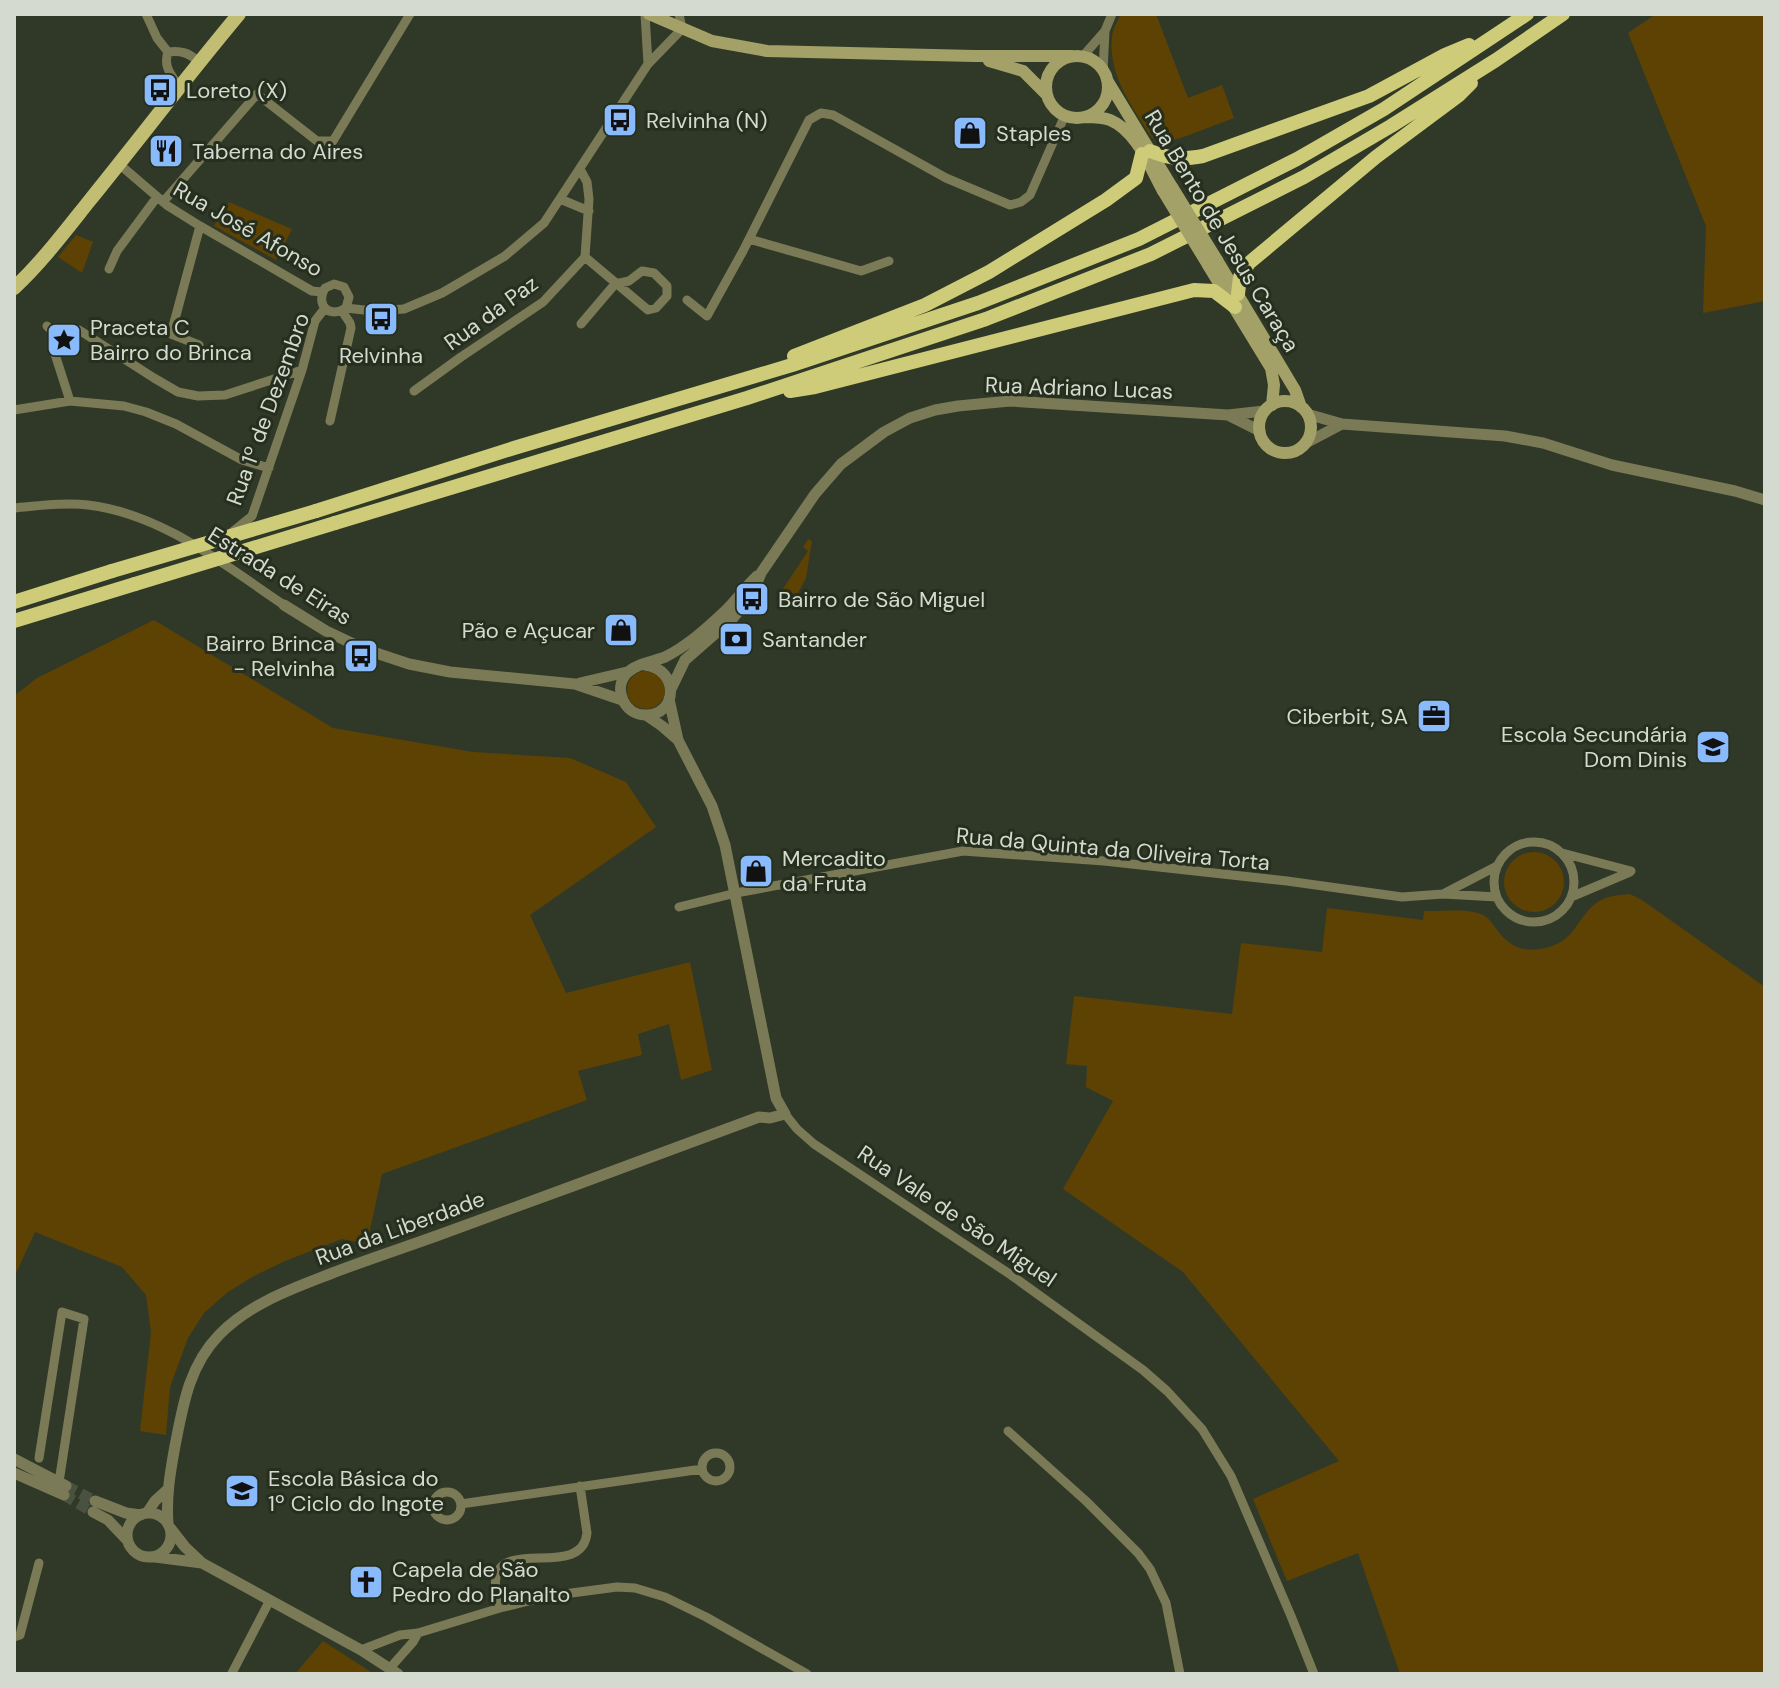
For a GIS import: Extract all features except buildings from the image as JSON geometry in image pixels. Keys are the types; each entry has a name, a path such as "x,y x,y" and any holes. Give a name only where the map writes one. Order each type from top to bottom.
{"highway":[{"path":"14,602 741,380 978,303 1139,239 1309,152 1384,109 1527,14"},
{"path":"14,621 747,398 986,319 1151,254 1304,177 1496,60 1563,14"},
{"path":"741,380 814,346 925,305 989,272 1136,178 1146,153 1170,159 1187,159 1217,151 1369,96 1445,55 1499,33"},
{"path":"747,398 815,387 1194,290 1214,291 1236,300 1240,277 1249,263 1376,157 1458,96 1496,60"}],"main road":[{"path":"14,288 30,273 239,14"},
{"path":"647,14 712,41 767,51 1078,56 1095,62 1105,74 1108,88 1101,106 1085,117 1075,118 1065,115 1051,104 1023,71 974,56"},
{"path":"1047,96 1048,75 1054,66 1062,59 1078,56"},
{"name":"Rua Bento de Jesus Caraça","path":"1105,74 1146,153 1295,390 1304,410"},
{"name":"Rua Bento de Jesus Caraça","path":"1085,117 1109,120 1123,128 1146,153"},
{"name":"Rua Bento de Jesus Caraça","path":"1236,300 1271,368 1274,385 1268,408"},
{"name":"Rua Adriano Lucas","path":"1268,408 1287,401 1304,410"},
{"path":"1260,431 1261,417 1268,408"},
{"path":"1304,410 1311,429 1306,443"},
{"name":"Rua Adriano Lucas","path":"1260,431 1268,446 1282,453 1298,449 1306,443"}],"street":[{"path":"146,14 157,38 168,52 168,71 179,86"},
{"path":"109,269 117,251 160,200 257,94 317,141 333,141 410,14"},
{"path":"647,14 648,64"},
{"path":"373,311 344,287 334,284 322,292 325,308 333,312 344,310 373,311 404,309 442,293 505,256 544,223 648,64 682,29 679,14"},
{"path":"1105,74 1105,31 1112,14"},
{"path":"1078,56 1105,31"},
{"path":"168,52 187,53 199,62"},
{"path":"687,300 707,316 809,120 821,113 833,115 946,178 1010,205 1030,195 1065,115"},
{"name":"Rua José Afonso","path":"119,164 160,200 200,226 312,291 322,292"},
{"path":"580,169 587,182 589,211 585,257 615,284 648,310 656,308 667,296 667,286 654,273 642,271 629,281 615,284 581,324"},
{"path":"560,199 589,211"},
{"path":"199,345 171,334 200,226"},
{"path":"749,239 861,271 889,261"},
{"name":"Rua da Paz","path":"414,391 543,302 585,257"},
{"path":"344,310 349,303 347,291"},
{"name":"Rua 1º de Dezembro","path":"207,553 252,516 302,370 315,321 325,308"},
{"path":"330,421 351,328 344,310"},
{"path":"47,326 63,343"},
{"path":"70,401 54,351 79,330 178,392 198,396 225,395 302,370"},
{"path":"14,410 70,401 124,406 176,424 242,460 269,468"},
{"name":"Rua Adriano Lucas","path":"670,694 685,660 733,618 753,593 761,573 815,494 841,464 884,432 910,418 958,406 1010,401 1228,415 1268,408"},
{"name":"Rua Adriano Lucas","path":"1304,410 1342,424 1505,436 1543,443 1612,465 1765,500"},
{"name":"Rua Adriano Lucas","path":"1228,415 1260,431"},
{"name":"Rua Adriano Lucas","path":"1306,443 1342,424"},
{"name":"Estrada de Eiras","path":"14,508 69,504 107,508 141,518 207,553 326,631 364,649 409,664 450,672 575,684 622,700"},
{"name":"Rua Adriano Lucas","path":"645,665 665,657 695,638 761,573"},
{"path":"645,665 660,669 669,682 670,694 660,711 646,715 632,711 622,700 621,685 627,672 645,665"},
{"name":"Estrada de Eiras","path":"575,684 627,672"},
{"name":"Rua Vale de São Miguel","path":"670,694 678,740 712,806 725,845 776,1098 785,1114 814,1144 1011,1275 1143,1370 1176,1401 1202,1429 1231,1476 1314,1674"},
{"name":"Rua Vale de São Miguel","path":"646,715 678,740"},
{"path":"1562,853 1574,882 1571,897 1556,915 1534,921 1519,918 1512,915 1497,897 1494,882 1497,866 1506,853 1526,842 1549,845 1562,853 1631,871 1571,897"},
{"name":"Rua da Quinta da Oliveira Torta","path":"679,907 736,893 963,851 1104,861 1402,897 1443,894 1497,897"},
{"name":"Rua da Quinta da Oliveira Torta","path":"1443,894 1497,866"},
{"name":"Rua da Liberdade","path":"759,1117 776,1098"},
{"name":"Rua da Liberdade","path":"170,1527 167,1490 185,1395 203,1354 241,1316 263,1302 306,1283 759,1117 785,1114"},
{"path":"39,1458 62,1312 84,1319 63,1488"},
{"path":"1008,1431 1086,1501 1150,1569 1166,1603 1180,1674"},
{"path":"14,1459 63,1488"},
{"path":"461,1504 702,1469"},
{"path":"14,1473 63,1488"},
{"path":"500,1608 495,1582 501,1567 517,1560 567,1556 582,1549 587,1533 580,1486"},
{"path":"128,1541 129,1525 167,1490"},
{"path":"202,1563 135,1553 118,1528 94,1506 160,1516 202,1563 394,1671 418,1633"},
{"path":"155,1557 170,1543 170,1527"},
{"path":"14,1649 39,1563"},
{"path":"361,1650 400,1635 418,1633 500,1608 549,1596 617,1587 635,1588 665,1597 807,1674"},
{"path":"234,1674 270,1600"}],"shaded area":[{"path":"1121,14 1156,14 1188,98 1222,85 1234,118 1181,138 1163,142 1152,138 1123,91 1114,65 1112,35"},
{"path":"1656,14 1765,14 1765,301 1703,313 1706,226 1628,33"},
{"path":"229,202 292,229 276,260 214,226"},
{"path":"76,235 93,242 82,273 58,257"},
{"path":"808,539 812,541 806,578 795,599 790,596 785,603 777,598 808,551 803,547"},
{"path":"154,620 333,728 473,752 570,758 626,782 656,827 530,915 566,993 690,962 712,1070 681,1080 669,1024 638,1034 642,1055 578,1071 587,1100 382,1174 367,1244 342,1239 285,1261 228,1292 204,1313 188,1338 170,1387 166,1435 140,1431 151,1332 146,1295 122,1267 35,1232 14,1272 14,696 37,678"},
{"path":"646,671 659,677 665,690 659,703 646,709 633,703 627,690 633,677"},
{"path":"1534,852 1545,854 1555,861 1562,871 1562,893 1555,903 1545,910 1534,912 1523,910 1513,903 1506,893 1504,882 1506,871 1513,861 1523,854"},
{"path":"1630,894 1765,987 1765,1674 1400,1674 1358,1553 1287,1581 1253,1499 1339,1461 1183,1272 1063,1189 1113,1101 1086,1087 1087,1066 1066,1064 1074,996 1232,1014 1241,943 1322,952 1327,908 1423,920 1424,911 1479,913 1510,943 1532,950 1560,943 1567,938 1599,901"},
{"path":"323,1641 374,1674 295,1674"}],"tunnel":[{"path":"66,1486 95,1501"},
{"path":"64,1495 93,1512"}],"place":[{"name":"Loreto (X)","path":"160,90"},
{"name":"Relvinha (N)","path":"620,120"},
{"name":"Staples","path":"970,133"},
{"name":"Taberna do Aires","path":"166,151"},
{"name":"Relvinha","path":"381,319"},
{"name":"Praceta C Bairro do Brinca","path":"64,340"},
{"name":"Bairro de São Miguel","path":"752,599"},
{"name":"Pão e Açucar","path":"621,630"},
{"name":"Santander","path":"736,639"},
{"name":"Bairro Brinca - Relvinha","path":"361,656"},
{"name":"Ciberbit, SA","path":"1434,716"},
{"name":"Escola Secundária Dom Dinis","path":"1713,747"},
{"name":"Mercadito da Fruta","path":"756,871"},
{"name":"Escola Básica do 1º Ciclo do Ingote","path":"242,1491"},
{"name":"Capela de São Pedro do Planalto","path":"366,1582"}]}
